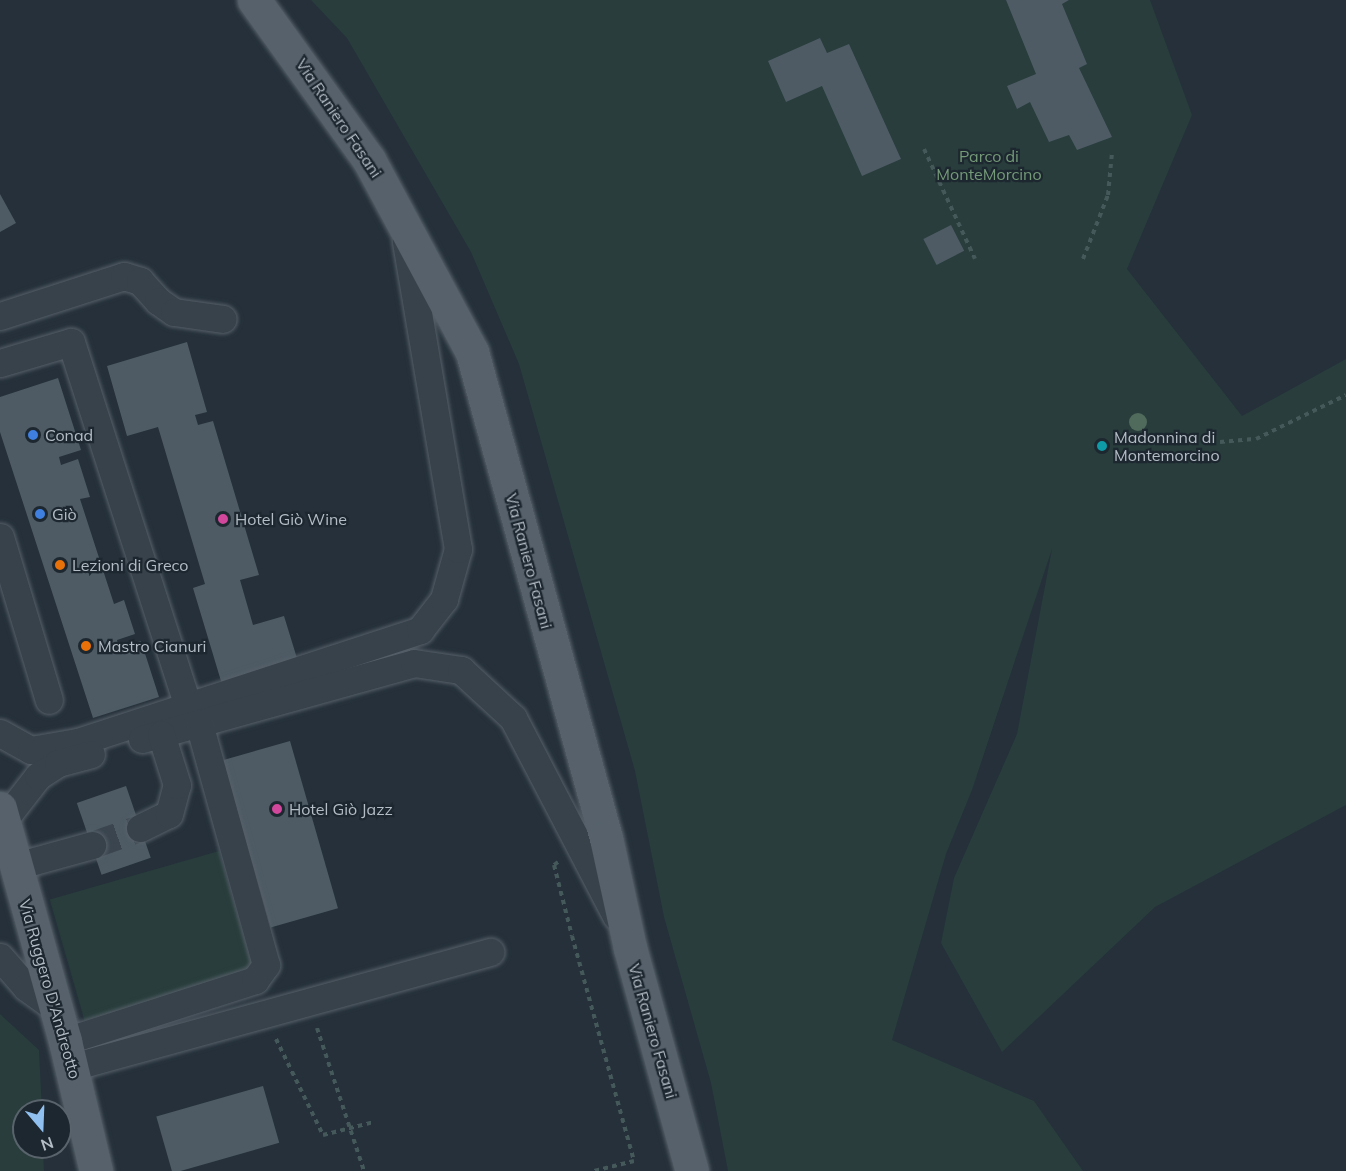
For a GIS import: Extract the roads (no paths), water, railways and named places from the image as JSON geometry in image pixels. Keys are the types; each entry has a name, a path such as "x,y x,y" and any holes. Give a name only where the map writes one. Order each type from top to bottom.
{"main road":[{"name":"Via Raniero Fasani","path":"254,0 363,151 402,216 472,352 606,838 630,948 692,1171"},
{"name":"Via Ruggero D'Andreotto","path":"2,814 69,1054 96,1171"}],"street":[{"path":"2,814 21,794 58,763 161,734 193,715 420,630 444,599 458,549 402,216"},
{"path":"0,316 124,276 140,281 158,301 174,312 223,319"},
{"path":"0,363 70,342 193,715 266,965 255,980 69,1054"},
{"path":"0,537 49,700"},
{"path":"0,709 5,737 31,750 78,742 414,663 461,670 513,718 630,948"},
{"path":"140,828 169,814 177,785 161,734"},
{"path":"16,866 92,845"},
{"path":"69,1054 264,1014 490,951"},
{"path":"0,957 26,987 56,1008"}],"tunnel":[{"path":"92,845 140,828"}],"place":[{"name":"Conad","path":"33,435"},
{"name":"Madonnina di Montemorcino","path":"1102,446"},
{"name":"Giò","path":"40,514"},
{"name":"Hotel Giò Wine","path":"223,519"},
{"name":"Lezioni di Greco","path":"60,565"},
{"name":"Mastro Cianuri","path":"86,646"},
{"name":"Hotel Giò Jazz","path":"277,809"}],"park label":[{"name":"Parco di MonteMorcino","path":"989,165"}]}
